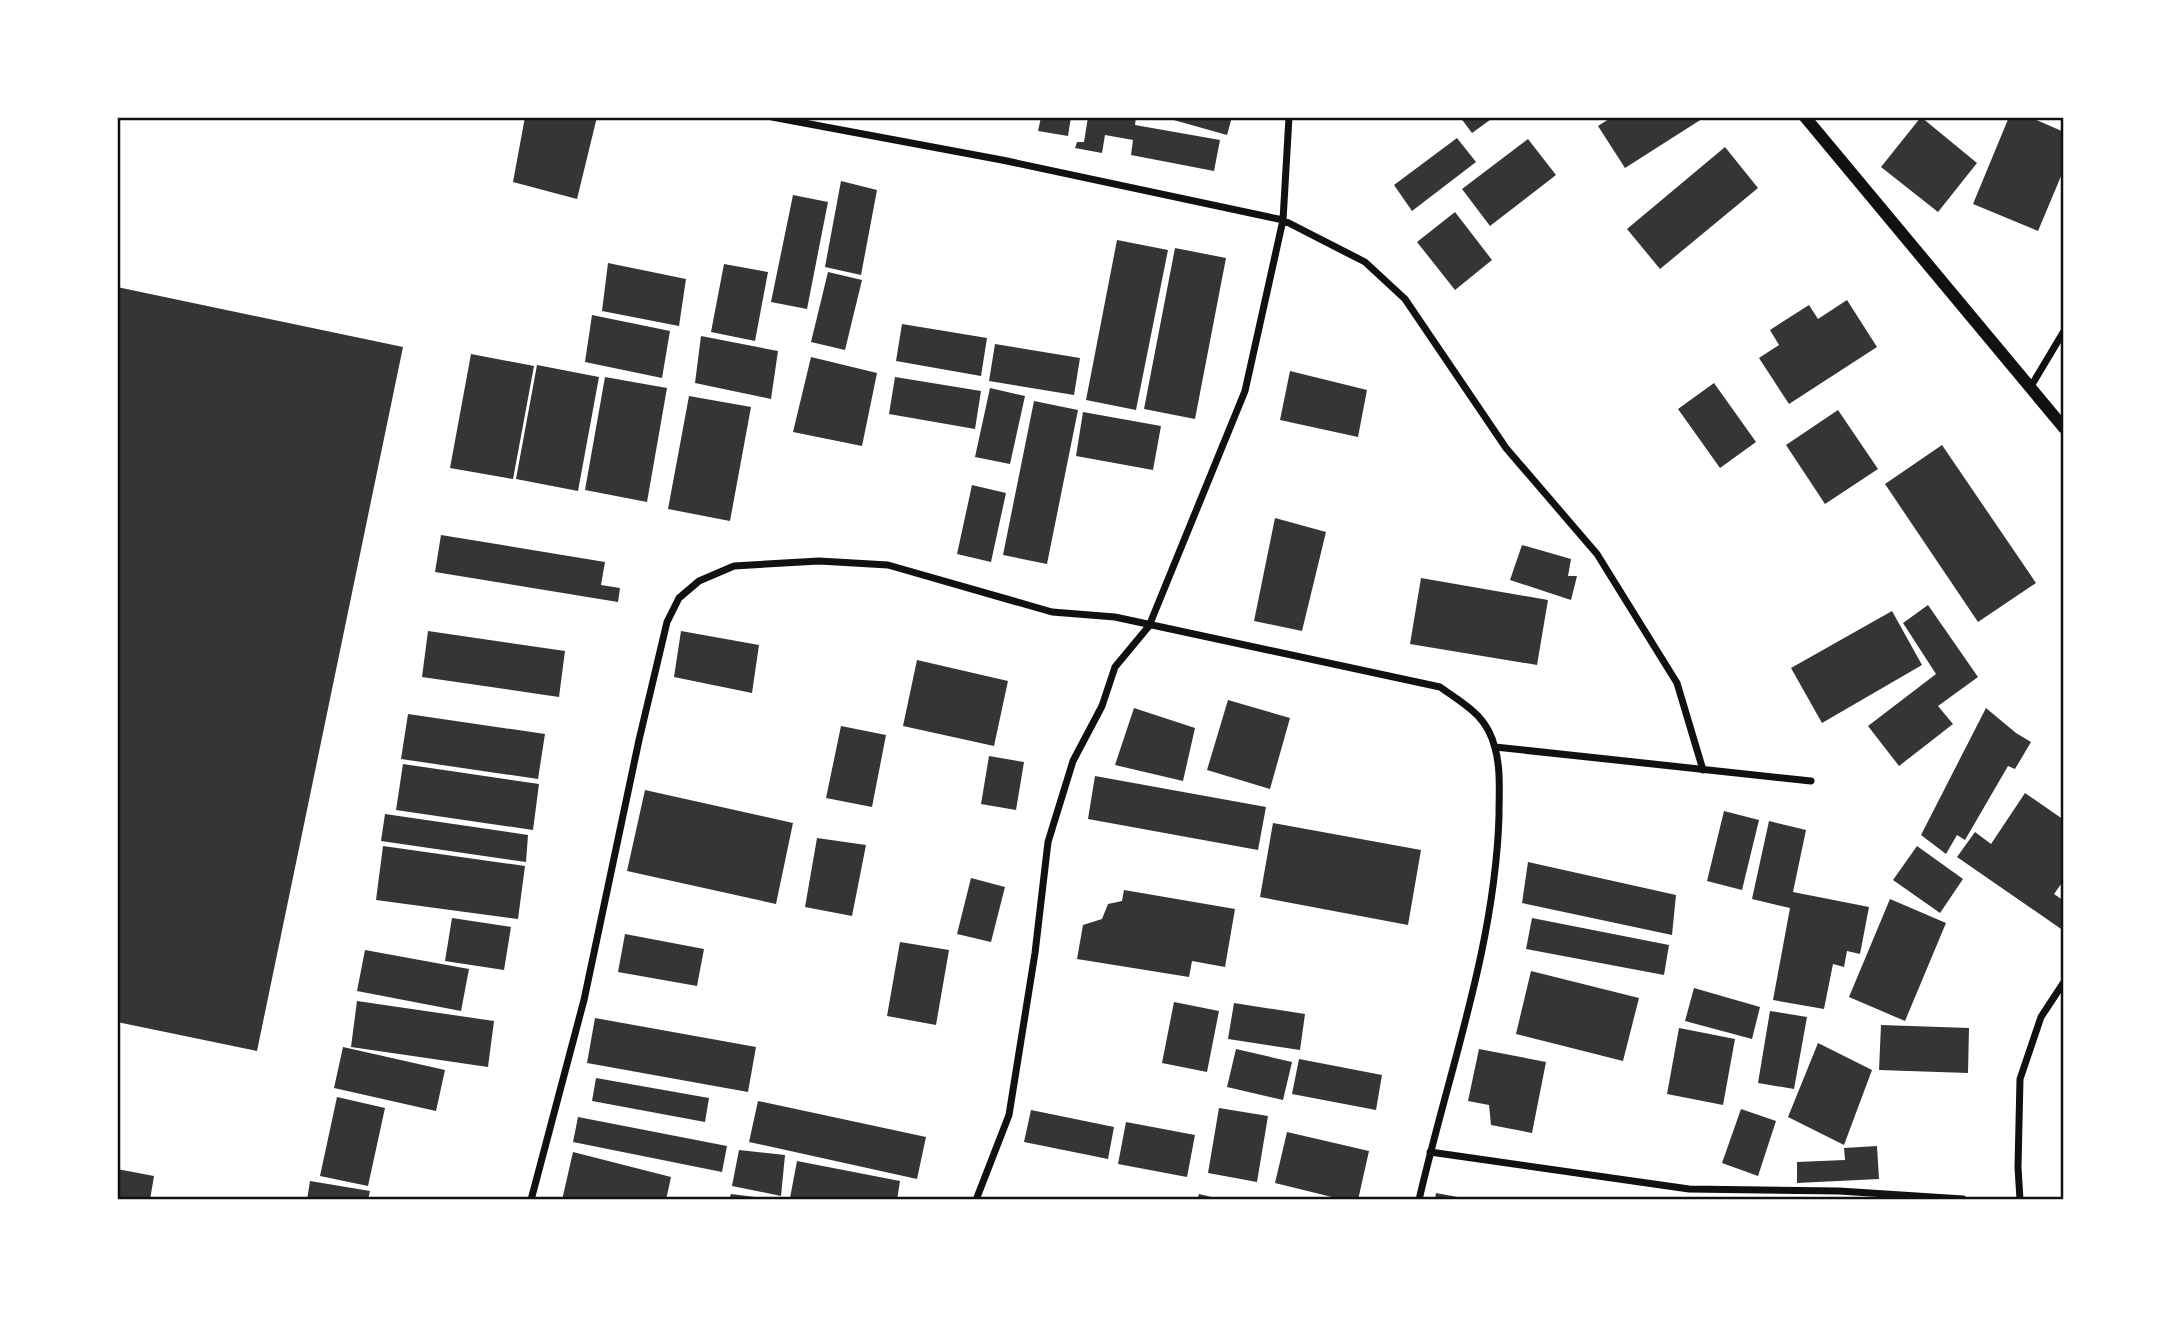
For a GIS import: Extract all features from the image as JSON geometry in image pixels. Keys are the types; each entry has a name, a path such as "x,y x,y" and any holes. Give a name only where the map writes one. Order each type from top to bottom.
{"street":[{"path":"772,117 1002,160 1283,220 1365,262 1405,299 1506,448 1597,554 1677,683 1703,770"},
{"path":"976,1200 1009,1115 1035,953 1048,842 1073,761 1102,706 1115,667 1149,626 1245,391 1283,220 1289,117"},
{"path":"1805,117 2064,428"},
{"path":"2030,389 2064,331"},
{"path":"531,1200 584,1000 667,622 679,598 699,581 734,566 819,561 888,565 1052,612 1115,617 1440,687 1480,716 1495,747 1500,783 1498,843 1483,951 1419,1200"},
{"path":"1495,747 1811,781"},
{"path":"2020,1200 2020,1079 2040,1017 2064,982"},
{"path":"1430,1152 1689,1189 1839,1191 1963,1199"}],"building":[{"path":"525,117 597,117 577,199 513,182"},
{"path":"1041,117 1071,117 1068,136 1038,131"},
{"path":"1088,117 1136,117 1135,125 1220,140 1214,171 1131,155 1133,140 1105,135 1102,153 1075,148 1077,142 1084,142"},
{"path":"1163,117 1232,117 1227,135"},
{"path":"1460,117 1494,117 1472,133"},
{"path":"1612,117 1705,117 1625,168 1598,126"},
{"path":"1921,117 1977,163 1938,212 1881,167"},
{"path":"2009,117 2030,117 2064,132 2064,169 2038,231 1973,204"},
{"path":"1457,138 1476,162 1412,211 1394,185"},
{"path":"1528,139 1556,175 1490,226 1462,189"},
{"path":"1725,147 1758,188 1660,269 1627,229"},
{"path":"841,181 877,190 861,275 825,267"},
{"path":"793,195 828,202 807,309 771,302"},
{"path":"1455,212 1492,260 1455,290 1417,242"},
{"path":"1117,240 1168,250 1136,410 1086,400"},
{"path":"1175,248 1226,258 1195,419 1144,409"},
{"path":"608,263 686,279 679,326 602,311"},
{"path":"724,264 768,272 755,341 711,332"},
{"path":"828,272 862,280 845,350 811,342"},
{"path":"117,287 403,347 257,1051 117,1022"},
{"path":"1847,300 1877,347 1789,404 1759,358 1779,345 1770,330 1809,305 1818,319"},
{"path":"592,315 670,331 662,378 585,362"},
{"path":"902,324 987,338 981,376 896,361"},
{"path":"701,336 778,351 771,399 695,383"},
{"path":"995,344 1080,358 1074,395 989,381"},
{"path":"471,354 534,366 513,479 450,468"},
{"path":"811,357 877,373 862,446 793,432"},
{"path":"537,365 599,377 578,491 516,479"},
{"path":"1290,371 1367,390 1358,437 1280,420"},
{"path":"605,377 667,388 647,502 585,490"},
{"path":"895,377 981,391 975,429 889,414"},
{"path":"1714,383 1756,442 1720,468 1678,409"},
{"path":"990,388 1025,396 1010,464 975,457"},
{"path":"689,396 751,407 730,521 668,509"},
{"path":"1034,401 1078,410 1047,564 1003,555"},
{"path":"1838,410 1878,469 1825,504 1786,445"},
{"path":"1083,412 1161,426 1153,470 1076,456"},
{"path":"1942,445 2036,583 1978,622 1885,484"},
{"path":"972,485 1006,493 991,562 957,554"},
{"path":"1275,518 1326,532 1302,631 1254,621"},
{"path":"441,535 605,562 601,585 620,588 618,602 435,572"},
{"path":"1522,545 1571,559 1568,576 1577,576 1571,600 1510,580"},
{"path":"1421,578 1548,600 1537,665 1410,644"},
{"path":"1928,605 1978,677 1938,706 1953,724 1899,766 1868,726 1936,674 1903,623"},
{"path":"1892,611 1922,665 1822,723 1791,668"},
{"path":"428,631 565,651 559,697 422,677"},
{"path":"681,631 759,645 752,693 674,677"},
{"path":"917,660 1008,681 994,746 903,726"},
{"path":"1228,700 1290,718 1270,789 1207,770"},
{"path":"1134,708 1195,728 1183,781 1115,765"},
{"path":"1986,708 2031,742 2015,769 2008,766 1965,840 1957,835 1946,854 1921,835"},
{"path":"408,714 545,734 538,779 401,759"},
{"path":"841,726 886,735 872,807 826,798"},
{"path":"989,756 1024,762 1016,810 981,804"},
{"path":"403,764 539,784 533,830 396,810"},
{"path":"1095,776 1266,807 1258,850 1088,819"},
{"path":"645,790 793,823 776,904 627,871"},
{"path":"2025,793 2064,820 2064,880 2054,894 2064,901 2064,931 1957,857 1975,832 1991,844"},
{"path":"1724,811 1759,820 1742,890 1707,881"},
{"path":"385,814 528,835 526,862 381,841"},
{"path":"1769,821 1806,830 1793,892 1869,907 1860,954 1847,951 1844,967 1833,964 1824,1009 1773,1000 1790,908 1752,899"},
{"path":"1273,823 1421,850 1408,925 1260,897"},
{"path":"817,838 866,845 852,916 805,907"},
{"path":"383,846 525,866 518,919 376,900"},
{"path":"1917,846 1963,879 1940,913 1893,880"},
{"path":"1528,862 1676,895 1672,935 1522,903"},
{"path":"971,878 1005,887 991,942 957,934"},
{"path":"1124,890 1235,909 1225,967 1192,961 1189,977 1077,959 1083,925 1102,919 1108,904 1122,901"},
{"path":"1890,899 1946,923 1905,1021 1849,997"},
{"path":"452,918 511,927 504,970 445,961"},
{"path":"1532,918 1669,945 1664,975 1526,949"},
{"path":"625,934 704,949 697,986 618,972"},
{"path":"900,942 949,950 936,1025 887,1016"},
{"path":"365,950 469,969 461,1011 357,991"},
{"path":"1531,971 1639,998 1623,1061 1516,1034"},
{"path":"1694,988 1760,1007 1752,1039 1685,1021"},
{"path":"357,1001 494,1021 488,1067 351,1047"},
{"path":"1174,1002 1219,1011 1207,1072 1162,1063"},
{"path":"1234,1003 1305,1014 1300,1050 1228,1039"},
{"path":"1770,1011 1807,1017 1794,1089 1758,1083"},
{"path":"595,1018 756,1047 748,1092 587,1063"},
{"path":"1881,1025 1969,1028 1968,1073 1879,1070"},
{"path":"1679,1028 1735,1039 1723,1105 1667,1094"},
{"path":"1818,1043 1872,1070 1844,1145 1788,1117"},
{"path":"343,1047 445,1070 436,1111 334,1088"},
{"path":"1236,1049 1292,1062 1283,1100 1227,1087"},
{"path":"1479,1049 1546,1062 1532,1133 1491,1125 1489,1105 1468,1101"},
{"path":"1299,1059 1382,1075 1376,1110 1292,1094"},
{"path":"596,1078 709,1098 705,1122 592,1101"},
{"path":"337,1097 385,1108 368,1186 320,1176"},
{"path":"758,1101 926,1137 917,1179 749,1142"},
{"path":"1219,1108 1268,1116 1257,1182 1208,1173"},
{"path":"1741,1109 1776,1121 1758,1176 1722,1163"},
{"path":"1031,1110 1114,1127 1108,1159 1024,1142"},
{"path":"578,1117 727,1146 722,1172 573,1142"},
{"path":"1126,1122 1195,1135 1187,1177 1118,1164"},
{"path":"1287,1132 1369,1151 1358,1200 1344,1200 1275,1183"},
{"path":"1877,1146 1879,1179 1797,1183 1797,1162 1845,1160 1844,1148"},
{"path":"739,1150 785,1155 781,1196 732,1186"},
{"path":"573,1152 671,1177 666,1200 562,1200"},
{"path":"797,1161 900,1181 897,1200 790,1198"},
{"path":"117,1169 154,1176 150,1200 117,1200"},
{"path":"310,1181 370,1191 368,1200 307,1200"},
{"path":"1436,1193 1463,1198 1463,1200 1435,1200"},
{"path":"731,1194 763,1198 763,1200 729,1200"},
{"path":"1199,1194 1220,1199 1220,1200 1197,1200"}]}
